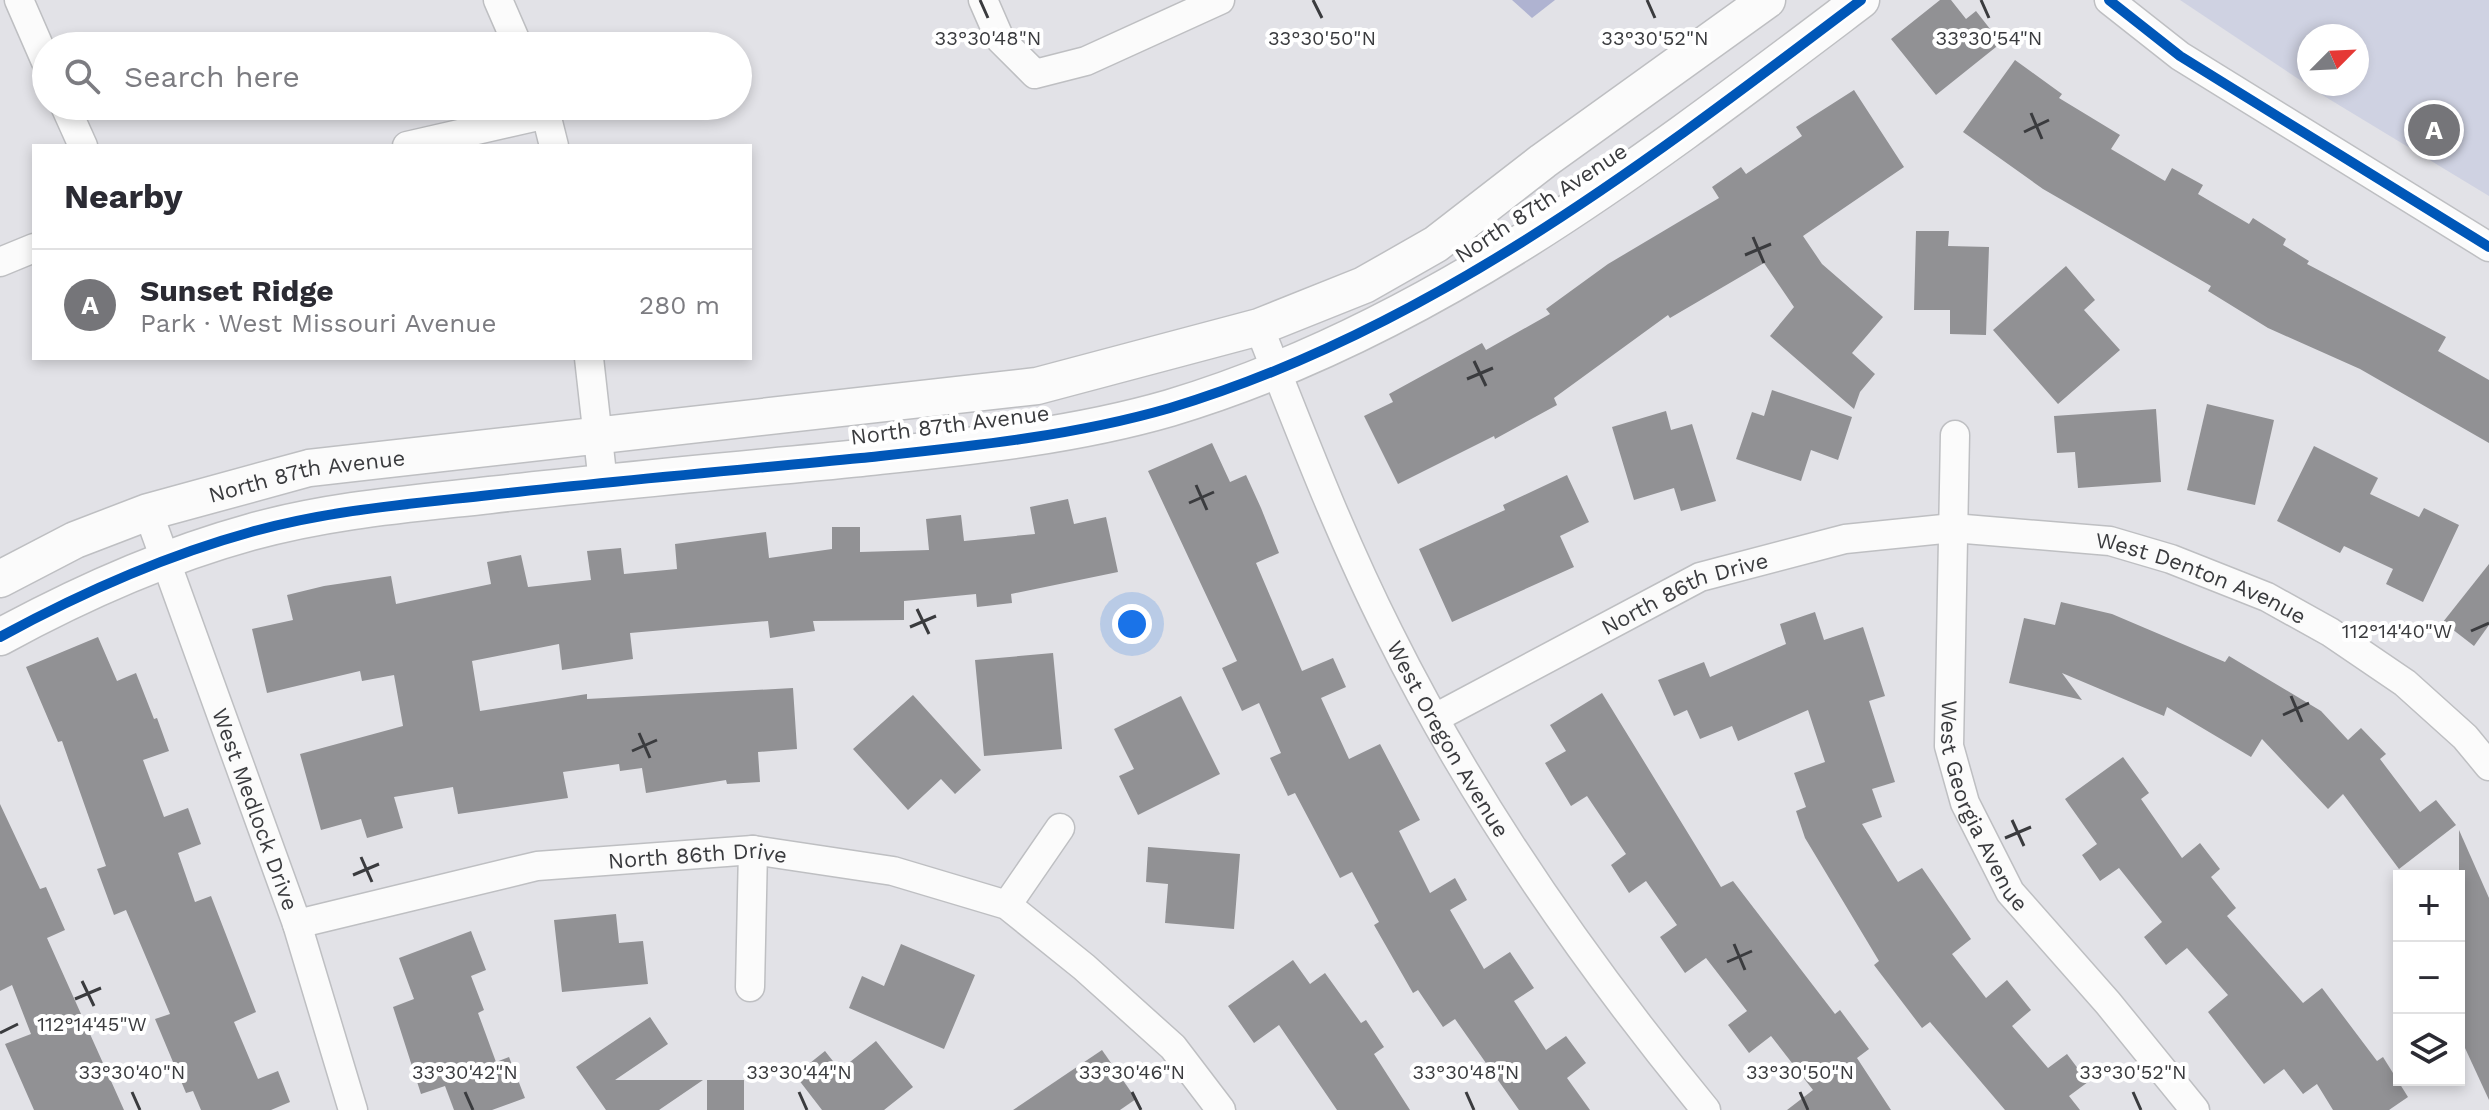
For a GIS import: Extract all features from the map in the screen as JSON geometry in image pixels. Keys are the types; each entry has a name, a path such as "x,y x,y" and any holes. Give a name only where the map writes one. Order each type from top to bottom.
{"street":[{"path":"19,0 33,32"},
{"path":"498,0 512,32"},
{"path":"983,0 1000,39 1035,74 1086,61 1220,0"},
{"name":"North 87th Avenue","path":"0,579 75,540 148,512 309,468 1037,386 1259,327 1364,285 1436,244 1543,161 1767,0"},
{"name":"North 87th Avenue","path":"0,637 44,613 167,560 250,532 325,515 407,502 987,445 1167,409 1348,341 1527,240 1701,121 1861,0"},
{"path":"2109,0 2180,56 2489,247"},
{"path":"71,120 82,144"},
{"path":"415,144 507,120"},
{"path":"548,120 554,144"},
{"path":"0,262 32,249"},
{"name":"West Oregon Avenue","path":"1259,327 1346,541 1389,634 1435,718 1537,887 1654,1047 1706,1110"},
{"path":"589,360 603,483"},
{"name":"West Georgia Avenue","path":"1955,435 1949,746 1965,803 2010,892 2108,1003 2195,1110"},
{"name":"West Medlock Drive","path":"148,512 297,924 353,1110"},
{"name":"North 86th Drive","path":"1435,718 1700,577 1845,539 1953,528"},
{"name":"West Denton Avenue","path":"1953,528 2110,541 2171,559 2267,597 2330,632 2405,683 2465,737 2489,766"},
{"path":"1060,828 1007,905 1084,967 1173,1047 1221,1110"},
{"path":"750,987 753,850"},
{"name":"North 86th Drive","path":"297,924 537,866 753,850 893,871 1007,905"}],"shaded area":[{"path":"2180,0 2489,0 2489,196 2324,96 2369,96 2369,24 2297,24 2297,78"}],"water":[{"path":"1512,0 1555,0 1532,18"}],"building":[{"path":"1940,0 1951,0 1966,19 1976,11 2001,43 1936,95 1891,39"},
{"path":"2015,60 2062,94 2059,98 2120,135 2111,149 2165,181 2172,168 2203,185 2198,194 2249,224 2253,218 2286,239 2283,245 2309,261 2307,264 2446,337 2438,351 2489,380 2489,443 2360,369 2268,328 2208,291 2211,286 2043,189 1963,132"},
{"path":"1854,90 1904,167 1803,236 1822,264 1883,317 1852,353 1875,374 1860,392 1854,409 1770,336 1794,307 1764,263 1670,318 1668,315 1554,398 1557,405 1495,439 1494,436 1398,484 1364,416 1393,402 1389,394 1482,343 1486,350 1550,314 1546,309 1608,264 1719,198 1712,187 1741,167 1746,174 1802,136 1796,127"},
{"path":"1916,231 1949,231 1948,246 1989,247 1986,335 1950,334 1950,310 1914,310"},
{"path":"2066,266 2095,300 2084,310 2120,350 2058,404 1993,330"},
{"path":"1772,390 1852,417 1838,460 1811,450 1801,481 1736,459 1752,412 1764,416"},
{"path":"2207,404 2274,420 2255,505 2187,490"},
{"path":"2156,409 2161,482 2078,488 2075,452 2057,453 2054,416"},
{"path":"1666,411 1671,430 1692,424 1716,501 1681,511 1674,488 1634,500 1612,427"},
{"path":"1212,443 1230,482 1246,475 1279,553 1256,563 1302,671 1333,658 1346,687 1321,698 1349,759 1380,744 1420,820 1399,831 1430,893 1455,878 1467,900 1450,910 1484,969 1510,952 1534,988 1514,1001 1546,1050 1566,1036 1586,1063 1567,1078 1590,1110 1519,1110 1455,1019 1443,1027 1418,990 1413,993 1374,925 1379,922 1352,872 1340,878 1295,793 1288,796 1270,758 1281,753 1259,703 1242,711 1222,668 1237,661 1148,471"},
{"path":"2314,446 2378,478 2370,494 2419,517 2424,508 2459,525 2423,602 2386,584 2393,569 2344,546 2340,553 2277,521"},
{"path":"1567,475 1589,522 1560,536 1574,567 1452,622 1419,549 1505,510 1503,505"},
{"path":"1068,499 1074,524 1106,517 1118,572 1011,594 1012,603 977,607 976,594 904,601 904,620 813,621 815,631 770,638 768,621 630,633 633,659 562,670 559,644 472,661 480,711 587,694 587,699 793,688 797,749 758,752 760,782 727,784 726,780 646,793 642,768 620,771 619,764 563,772 568,798 458,814 453,787 394,797 403,828 367,838 361,819 321,830 300,754 403,726 394,675 362,681 360,671 267,693 252,629 293,620 287,595 324,586 391,576 396,604 491,584 487,562 521,555 528,587 591,580 587,551 621,548 624,574 677,569 675,544 766,532 769,558 832,549 832,527 860,527 860,552 929,550 926,519 961,515 964,541 1035,534 1030,507"},
{"path":"2489,564 2489,625 2474,646 2443,622"},
{"path":"2061,602 2112,614 2225,662 2229,656 2321,711 2348,740 2361,728 2386,754 2380,759 2420,812 2436,800 2456,825 2399,869 2343,794 2328,809 2262,739 2251,757 2167,707 2164,716 2062,673 2082,700 2009,683 2024,618 2055,625"},
{"path":"1815,612 1824,640 1863,627 1885,696 1869,701 1895,782 1872,789 1882,817 1862,824 1898,882 1922,868 1971,939 1952,954 1986,998 2007,980 2031,1010 2012,1026 2048,1068 2067,1054 2088,1082 2069,1096 2080,1110 2005,1110 1930,1022 1922,1028 1874,965 1879,961 1805,838 1796,811 1806,807 1794,773 1825,762 1808,710 1738,741 1732,726 1700,739 1687,710 1674,716 1658,680 1704,662 1710,677 1786,644 1780,624"},
{"path":"98,637 117,681 136,673 154,719 157,718 169,751 143,760 164,817 188,808 201,844 178,853 195,902 211,896 256,1012 234,1022 258,1079 278,1071 290,1102 271,1110 201,1110 193,1091 186,1093 155,1019 170,1014 126,910 114,915 97,869 106,866 62,741 58,742 26,667"},
{"path":"1053,653 1062,749 984,756 975,660"},
{"path":"1602,693 1721,887 1733,881 1835,1014 1840,1010 1869,1049 1857,1058 1891,1110 1787,1110 1813,1090 1771,1036 1749,1053 1728,1025 1747,1011 1706,958 1685,973 1660,937 1677,925 1646,881 1629,893 1611,865 1626,854 1587,796 1571,806 1545,763 1566,751 1550,725"},
{"path":"913,695 981,770 955,794 941,779 908,810 853,749"},
{"path":"1181,696 1220,774 1138,815 1119,776 1134,769 1114,729"},
{"path":"2123,757 2149,793 2141,799 2182,858 2200,843 2220,869 2211,877 2236,908 2227,916 2303,1003 2322,988 2377,1061 2383,1057 2393,1073 2393,1086 2401,1086 2408,1097 2389,1110 2333,1110 2317,1084 2303,1094 2284,1069 2264,1084 2208,1012 2228,995 2187,948 2166,965 2144,937 2162,922 2119,868 2100,881 2082,855 2097,844 2065,799"},
{"path":"0,804 40,889 46,887 65,930 47,938 124,1110 34,1110 5,1044 31,1034 12,985 0,991"},
{"path":"2459,830 2489,898 2489,1100 2465,1048 2465,870 2459,870"},
{"path":"1148,847 1240,854 1234,929 1165,923 1168,884 1146,882"},
{"path":"616,914 619,943 643,941 648,984 562,992 554,920"},
{"path":"471,931 486,970 471,976 484,1010 478,1013 496,1062 509,1057 525,1098 492,1110 454,1110 445,1086 421,1094 393,1007 414,999 399,958"},
{"path":"901,944 975,975 944,1049 849,1008 862,976 884,986"},
{"path":"1293,960 1310,984 1325,973 1361,1023 1366,1020 1384,1047 1374,1054 1410,1110 1337,1110 1279,1025 1254,1043 1228,1006"},
{"path":"650,1017 668,1044 615,1080 703,1080 659,1110 606,1110 576,1067"},
{"path":"876,1041 913,1087 884,1110 822,1110 795,1075 825,1051 840,1070"},
{"path":"1102,1050 1136,1099 1120,1110 1013,1110"},
{"path":"707,1080 744,1080 744,1110 707,1110"}],"cycle path":[{"path":"0,637 91,591 154,564 251,532 310,518 430,501 978,445 1055,434 1170,408 1266,375 1358,334 1447,287 1617,179 1861,0"},
{"path":"2109,0 2180,56 2489,247"}],"place":[{"name":"Sunset Ridge","path":"2434,130"}]}
